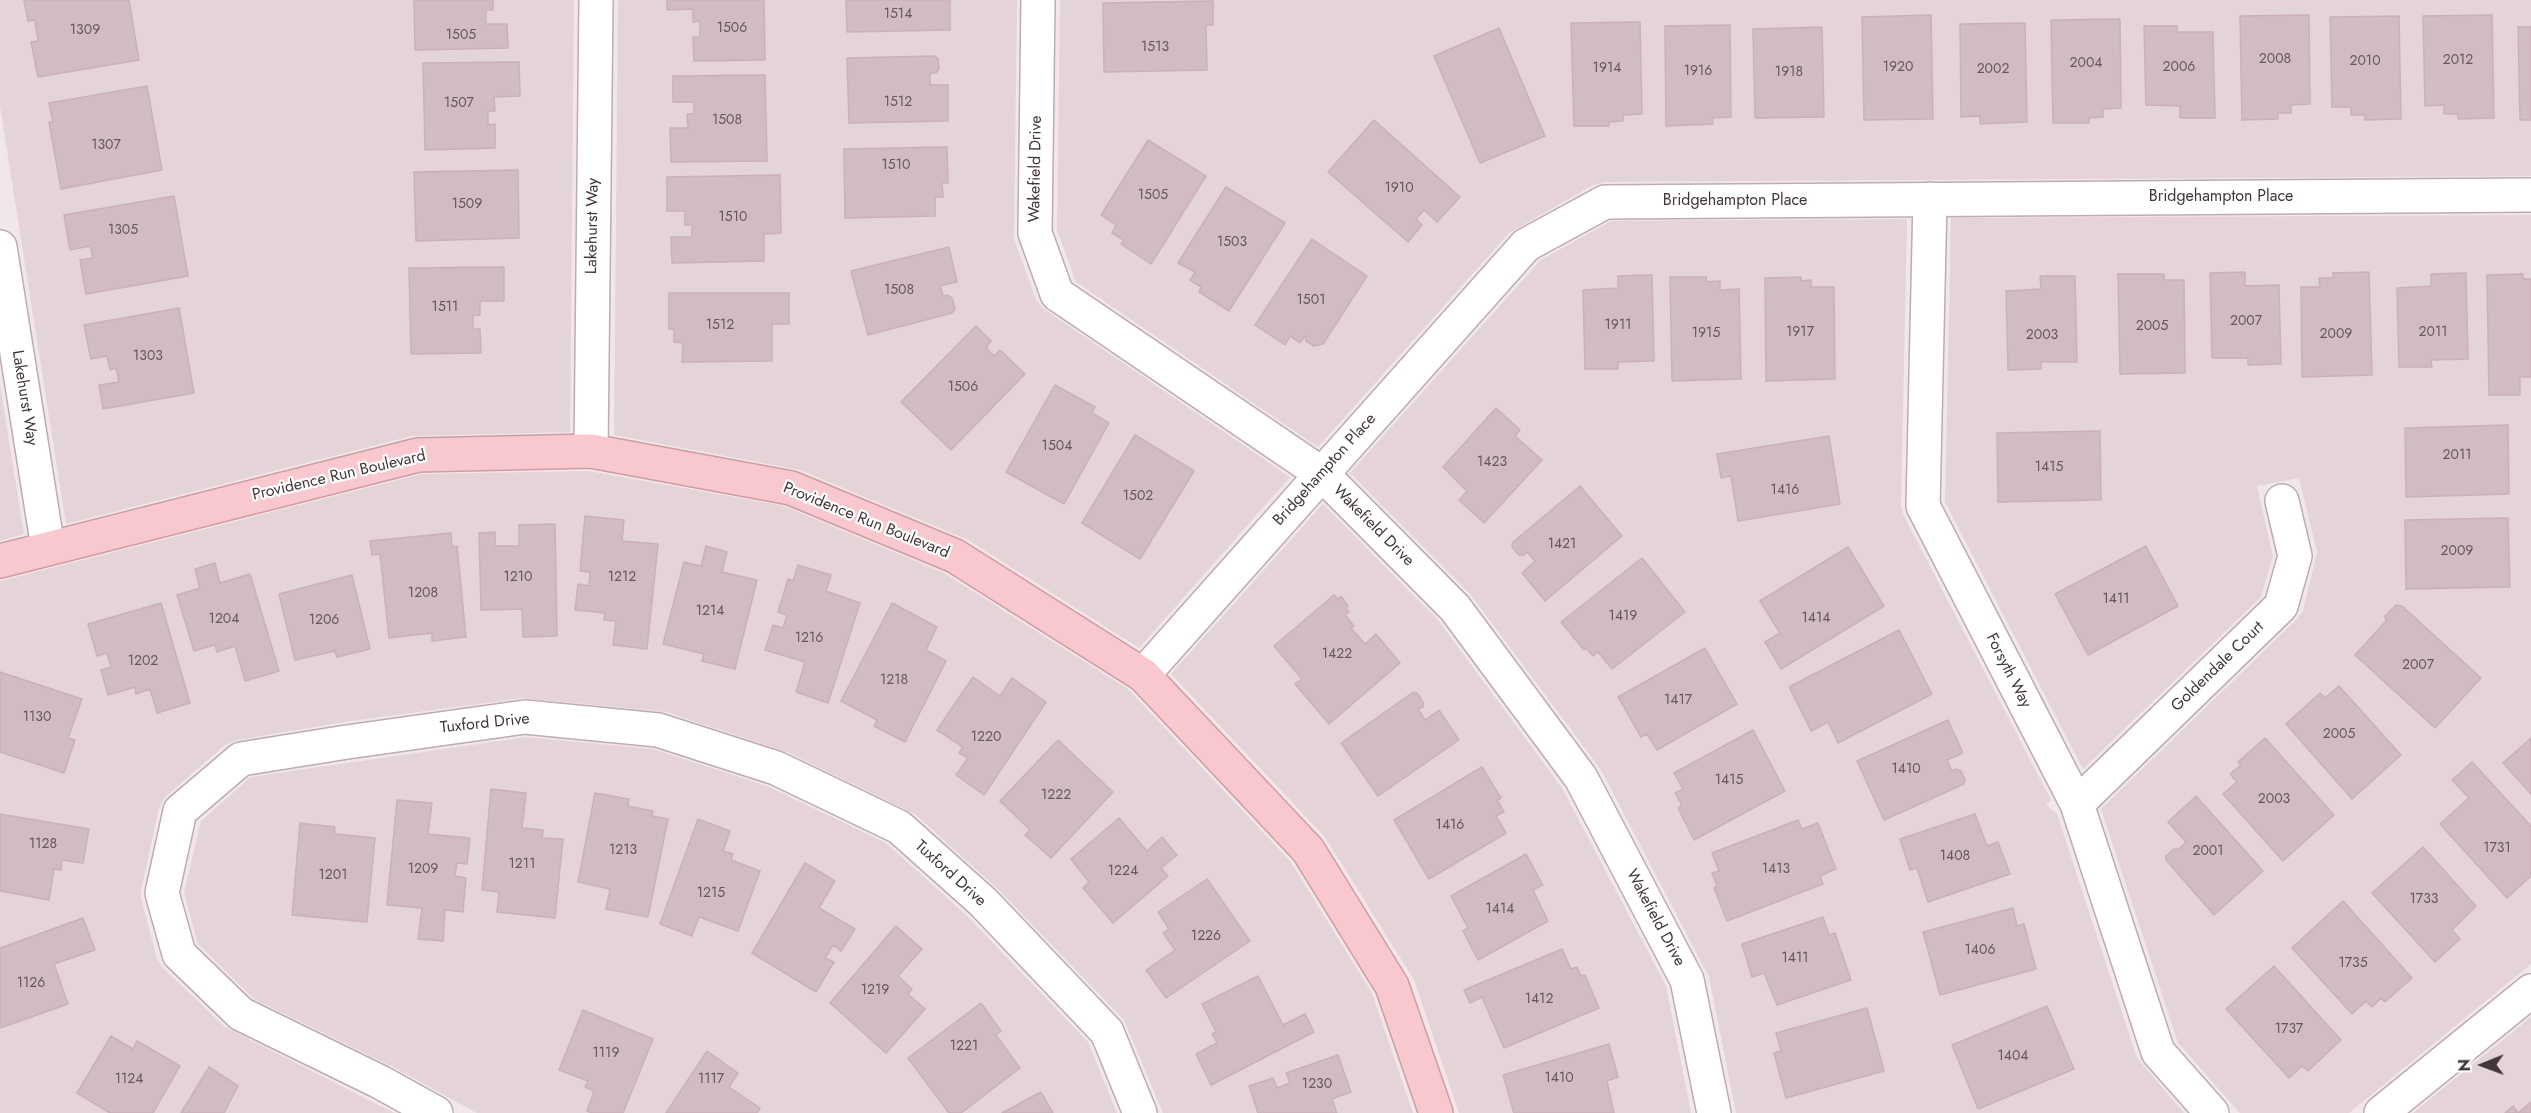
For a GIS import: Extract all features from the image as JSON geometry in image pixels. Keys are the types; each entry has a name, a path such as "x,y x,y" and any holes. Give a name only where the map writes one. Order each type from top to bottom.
{"street":[{"name":"Lakehurst Way","path":"591,451 596,0"},
{"name":"Wakefield Drive","path":"1038,0 1035,233 1057,294 1322,474 1455,608 1581,778 1688,980 1714,1113"},
{"name":"Bridgehampton Place","path":"1143,675 1526,245 1605,202 2531,195"},
{"name":"Forsyth Way","path":"1930,199 1923,506 2076,804 2158,1052 2212,1113"},
{"name":"Lakehurst Way","path":"0,247 48,548"},
{"name":"Providence Run Boulevard","path":"0,561 418,455 591,451 791,488 955,556 1143,675 1308,850 1392,986 1436,1113"},
{"name":"Goldendale Court","path":"2076,804 2281,606 2295,556 2282,501"},
{"name":"Tuxford Drive","path":"435,1113 380,1082 241,1014 178,954 162,893 180,811 241,759 347,741 525,717 658,730 776,768 899,827 982,902 1107,1032 1140,1113"},
{"path":"2381,1113 2531,991"}],"shaded area":[{"path":"0,0 574,0 570,432 412,436 66,524 0,106"},
{"path":"618,0 1017,0 1014,239 1036,300 1044,309 1290,477 1139,648 968,540 800,470 614,435"},
{"path":"1060,0 2531,0 2531,176 1605,182 1593,185 1509,233 1318,447 1076,282 1057,230"},
{"path":"2531,215 2531,964 2349,1113 2240,1113 2178,1043 2101,809 2303,611 2317,552 2299,478 2257,486 2273,556 2261,597 2083,769 1945,502 1951,218"},
{"path":"1907,219 1901,506 1903,514 2051,800 2046,805 2057,814 2137,1058 2184,1113 1736,1113 1709,977 1601,770 1471,595 1350,473 1541,260 1611,221"},
{"path":"0,385 24,534 0,541"},
{"path":"589,471 784,506 944,573 1128,689 1290,861 1372,993 1413,1113 1163,1113 1124,1020 999,890 915,814 787,752 666,712 522,698 344,722 237,740 225,745 165,797 159,808 141,898 157,959 162,967 225,1027 394,1113 0,1113 0,581 422,474"},
{"path":"1323,504 1438,620 1562,788 1666,986 1691,1113 1459,1113 1414,980 1325,837 1171,674"},
{"path":"526,737 653,749 767,786 886,843 966,915 1088,1042 1117,1113 477,1113 391,1066 254,999 198,944 184,893 201,821 251,777"},
{"path":"2531,1017 2531,1113 2413,1113"}],"building":[{"path":"24,0 129,0 139,60 38,77 31,42 38,41 35,20 28,21"},
{"path":"414,0 493,0 493,10 486,10 486,24 507,24 508,48 415,50"},
{"path":"667,0 764,0 765,60 694,61 693,37 700,37 700,21 693,22 693,9 667,10"},
{"path":"846,0 950,0 950,30 847,32"},
{"path":"1213,1 1213,25 1206,25 1207,70 1104,72 1103,3"},
{"path":"1931,15 1933,119 1864,120 1862,17"},
{"path":"2309,15 2310,104 2291,105 2291,113 2278,113 2278,119 2242,120 2240,16"},
{"path":"2492,15 2494,118 2458,119 2458,114 2444,114 2444,105 2425,106 2423,16"},
{"path":"2399,16 2401,119 2365,120 2365,115 2351,115 2351,107 2332,107 2330,17"},
{"path":"2120,19 2121,108 2103,109 2103,117 2089,118 2089,123 2053,123 2051,20"},
{"path":"1640,22 1642,114 1623,115 1623,121 1609,122 1609,126 1574,126 1571,23"},
{"path":"2025,23 2027,122 1980,124 1980,116 1961,117 1960,24"},
{"path":"1730,25 1731,117 1712,118 1713,124 1666,126 1665,26"},
{"path":"2144,26 2177,26 2177,32 2213,32 2215,118 2180,118 2180,106 2146,105"},
{"path":"1822,27 1824,117 1755,118 1753,29"},
{"path":"2518,27 2531,27 2531,120 2520,120"},
{"path":"1499,28 1545,136 1480,163 1434,56"},
{"path":"935,56 938,59 939,69 936,73 930,73 930,85 948,85 948,121 849,123 847,58"},
{"path":"519,62 520,96 494,97 495,111 488,111 488,125 495,124 495,148 425,150 423,63"},
{"path":"765,75 767,161 671,162 670,128 688,128 687,114 694,114 694,102 673,102 673,76"},
{"path":"147,86 162,170 61,189 49,122 53,122 49,103"},
{"path":"1374,120 1460,197 1437,222 1424,210 1416,219 1422,225 1408,242 1328,172"},
{"path":"1148,140 1206,176 1151,264 1121,244 1124,240 1112,233 1116,225 1101,215"},
{"path":"947,147 948,183 942,183 943,197 935,197 935,216 845,218 844,149"},
{"path":"518,170 519,238 416,241 414,172"},
{"path":"780,175 781,233 764,234 764,261 672,263 671,237 692,237 692,225 685,225 685,211 667,211 667,177"},
{"path":"1226,187 1285,223 1229,311 1199,292 1201,287 1190,280 1195,272 1178,263"},
{"path":"174,196 188,276 86,294 80,260 93,258 90,246 70,250 64,215"},
{"path":"1312,239 1367,276 1323,344 1314,346 1306,341 1305,336 1300,343 1290,336 1285,345 1255,325"},
{"path":"949,247 957,282 940,286 943,296 948,295 952,298 955,309 952,313 868,335 851,271"},
{"path":"504,267 504,301 480,301 480,315 473,315 473,329 480,329 481,353 411,354 409,268"},
{"path":"2245,272 2245,286 2279,285 2281,364 2248,365 2248,358 2212,358 2210,273"},
{"path":"2369,272 2372,375 2302,377 2301,287 2320,287 2319,278 2333,278 2333,273"},
{"path":"2466,273 2468,359 2431,360 2432,367 2399,367 2397,288 2431,286 2431,274"},
{"path":"2118,274 2164,274 2164,280 2184,280 2185,373 2120,374"},
{"path":"2523,274 2523,279 2531,279 2531,377 2520,377 2520,395 2489,395 2487,275"},
{"path":"1652,275 1654,361 1618,362 1618,369 1585,369 1583,290 1618,288 1618,276"},
{"path":"2040,276 2075,276 2077,362 2041,362 2041,369 2008,370 2006,291 2041,289"},
{"path":"1670,277 1706,277 1707,282 1720,281 1720,290 1739,289 1741,379 1672,381"},
{"path":"1801,277 1801,281 1811,280 1811,287 1834,287 1835,379 1766,381 1765,278"},
{"path":"669,293 789,293 789,324 772,324 772,361 682,362 683,343 674,342 674,329 669,329"},
{"path":"179,308 194,393 103,409 99,385 119,382 116,368 110,370 107,356 91,359 84,325"},
{"path":"976,326 991,341 986,348 994,356 1000,350 1025,374 951,450 901,402"},
{"path":"1055,385 1095,407 1092,413 1109,423 1064,504 1006,472"},
{"path":"1496,408 1520,430 1515,436 1542,460 1484,523 1459,500 1467,491 1443,467"},
{"path":"2508,425 2509,494 2406,497 2405,428"},
{"path":"2100,431 2101,500 1998,502 1997,433"},
{"path":"1135,435 1194,471 1140,559 1082,523"},
{"path":"1829,436 1840,504 1738,521 1731,476 1721,478 1717,454"},
{"path":"1580,486 1622,536 1545,601 1522,573 1535,561 1527,552 1519,555 1512,547 1513,542"},
{"path":"585,516 624,520 622,541 658,544 647,649 613,645 616,621 604,620 605,613 575,610 578,584 589,586 590,572 580,571"},
{"path":"2508,518 2510,587 2406,589 2405,520"},
{"path":"555,524 557,636 523,637 522,609 481,610 479,533 495,532 495,546 519,546 519,525"},
{"path":"451,533 452,547 457,546 466,637 432,641 432,633 389,638 380,554 372,555 370,541"},
{"path":"706,546 727,552 722,572 757,580 735,669 702,661 704,654 663,644 684,562 701,566"},
{"path":"2146,546 2178,606 2088,655 2055,594"},
{"path":"1848,547 1884,606 1781,669 1765,642 1780,633 1760,601"},
{"path":"1642,558 1685,612 1612,669 1598,652 1593,656 1586,648 1584,650 1561,622"},
{"path":"215,563 220,583 250,574 279,671 245,681 235,646 217,652 215,645 194,651 177,595 200,588 195,569"},
{"path":"798,565 831,575 826,591 860,603 828,703 796,692 805,662 765,650 773,625 783,628 787,615 778,612 788,579 793,581"},
{"path":"352,575 370,649 337,657 335,651 295,660 279,594"},
{"path":"1334,595 1338,599 1341,596 1348,606 1346,608 1349,612 1345,615 1354,626 1351,628 1365,644 1376,634 1400,663 1329,724 1295,684 1302,679 1274,646"},
{"path":"161,603 190,703 157,713 150,689 136,694 135,687 108,695 101,670 111,667 107,653 97,656 88,624"},
{"path":"892,603 937,627 926,650 946,661 905,742 874,726 877,720 841,701"},
{"path":"2396,605 2402,606 2481,678 2435,728 2355,655 2386,621 2385,616"},
{"path":"1899,630 1932,694 1838,743 1828,722 1811,731 1789,687"},
{"path":"1705,648 1737,704 1657,750 1647,734 1641,737 1618,697"},
{"path":"0,672 82,699 68,738 75,740 64,773 0,752"},
{"path":"973,677 1000,696 1012,678 1046,702 984,795 956,775 968,758 959,753 963,747 937,730"},
{"path":"2339,686 2401,755 2352,799 2286,724 2320,693 2325,698"},
{"path":"1412,693 1417,693 1423,702 1423,707 1418,709 1425,720 1439,710 1459,740 1378,796 1341,743"},
{"path":"1948,720 1963,753 1947,760 1952,771 1956,769 1961,771 1965,780 1964,784 1884,820 1857,761"},
{"path":"1753,730 1785,791 1694,840 1678,808 1682,805 1675,793 1683,789 1674,773"},
{"path":"2265,738 2334,815 2283,861 2223,794 2237,782 2230,774 2241,765 2238,762"},
{"path":"2531,738 2531,794 2503,763"},
{"path":"1058,740 1113,792 1051,858 1025,835 1030,830 1000,801"},
{"path":"2472,762 2531,826 2531,876 2507,898 2440,824 2469,798 2452,780"},
{"path":"1482,767 1501,798 1497,800 1504,812 1496,816 1506,833 1429,879 1394,820"},
{"path":"491,789 526,793 522,828 543,830 542,838 563,839 555,918 497,912 499,892 482,890"},
{"path":"595,793 629,799 628,806 653,811 652,816 668,819 648,917 606,909 610,889 578,882"},
{"path":"2196,796 2263,871 2214,915 2166,860 2166,856 2186,842 2168,822"},
{"path":"397,800 432,803 428,834 470,838 467,864 457,863 455,876 466,878 463,912 445,910 443,941 418,939 422,908 387,905"},
{"path":"0,814 89,829 83,863 62,860 61,870 54,869 49,900 0,891"},
{"path":"1975,814 1987,846 1998,842 2010,874 1928,902 1917,868 1910,870 1900,839"},
{"path":"1119,818 1147,851 1162,837 1177,855 1161,868 1168,876 1113,923 1083,888 1089,882 1071,859"},
{"path":"698,819 730,831 723,851 733,854 731,860 760,871 738,931 699,917 692,936 660,924"},
{"path":"1798,820 1802,829 1818,823 1836,869 1820,876 1823,884 1727,921 1714,888 1717,886 1712,873 1719,871 1712,853"},
{"path":"300,823 335,827 334,834 375,838 367,922 292,915"},
{"path":"2423,847 2476,906 2452,930 2460,939 2435,962 2372,893"},
{"path":"1526,854 1543,885 1533,890 1548,921 1478,960 1463,931 1468,928 1451,896"},
{"path":"805,863 835,881 819,908 855,929 841,951 833,945 825,958 834,962 816,992 752,953"},
{"path":"1207,879 1250,941 1166,998 1146,970 1175,950 1163,933 1169,929 1158,912"},
{"path":"2343,901 2412,978 2385,1002 2381,998 2372,1007 2366,1001 2352,1014 2292,948"},
{"path":"2013,908 2017,926 2024,924 2036,969 1940,995 1923,932"},
{"path":"1823,917 1829,935 1835,933 1851,980 1777,1005 1764,973 1752,977 1742,944"},
{"path":"83,918 95,950 54,964 68,1004 0,1028 0,948"},
{"path":"896,926 922,949 898,976 912,989 908,994 925,1009 886,1053 830,1003"},
{"path":"1562,949 1571,969 1577,967 1581,976 1585,975 1599,1008 1504,1048 1482,997 1470,1003 1464,990"},
{"path":"2274,966 2341,1040 2308,1071 2302,1066 2289,1078 2226,1009"},
{"path":"1258,976 1283,1025 1305,1014 1314,1032 1211,1085 1196,1054 1217,1043 1212,1034 1216,1032 1202,1004"},
{"path":"981,1003 1001,1031 996,1035 1020,1068 961,1113 949,1113 908,1058"},
{"path":"2047,1006 2074,1069 1978,1109 1952,1045"},
{"path":"1867,1008 1884,1071 1786,1098 1774,1053 1781,1051 1776,1033"},
{"path":"583,1010 653,1039 623,1113 587,1111 594,1091 585,1087 588,1081 559,1070"},
{"path":"111,1036 133,1049 137,1041 180,1066 153,1113 110,1113 77,1093"},
{"path":"1609,1044 1618,1077 1607,1081 1614,1113 1514,1113 1503,1075"},
{"path":"707,1051 738,1073 729,1087 760,1108 757,1113 666,1113"},
{"path":"1338,1055 1351,1092 1332,1099 1337,1113 1258,1113 1249,1086 1273,1078 1277,1088 1290,1083 1286,1073"},
{"path":"209,1067 238,1086 224,1113 181,1113"},
{"path":"1041,1092 1053,1113 1002,1113"},
{"path":"2531,1102 2531,1113 2518,1113"},
{"path":"2513,1106 2518,1113 2505,1113"}]}
